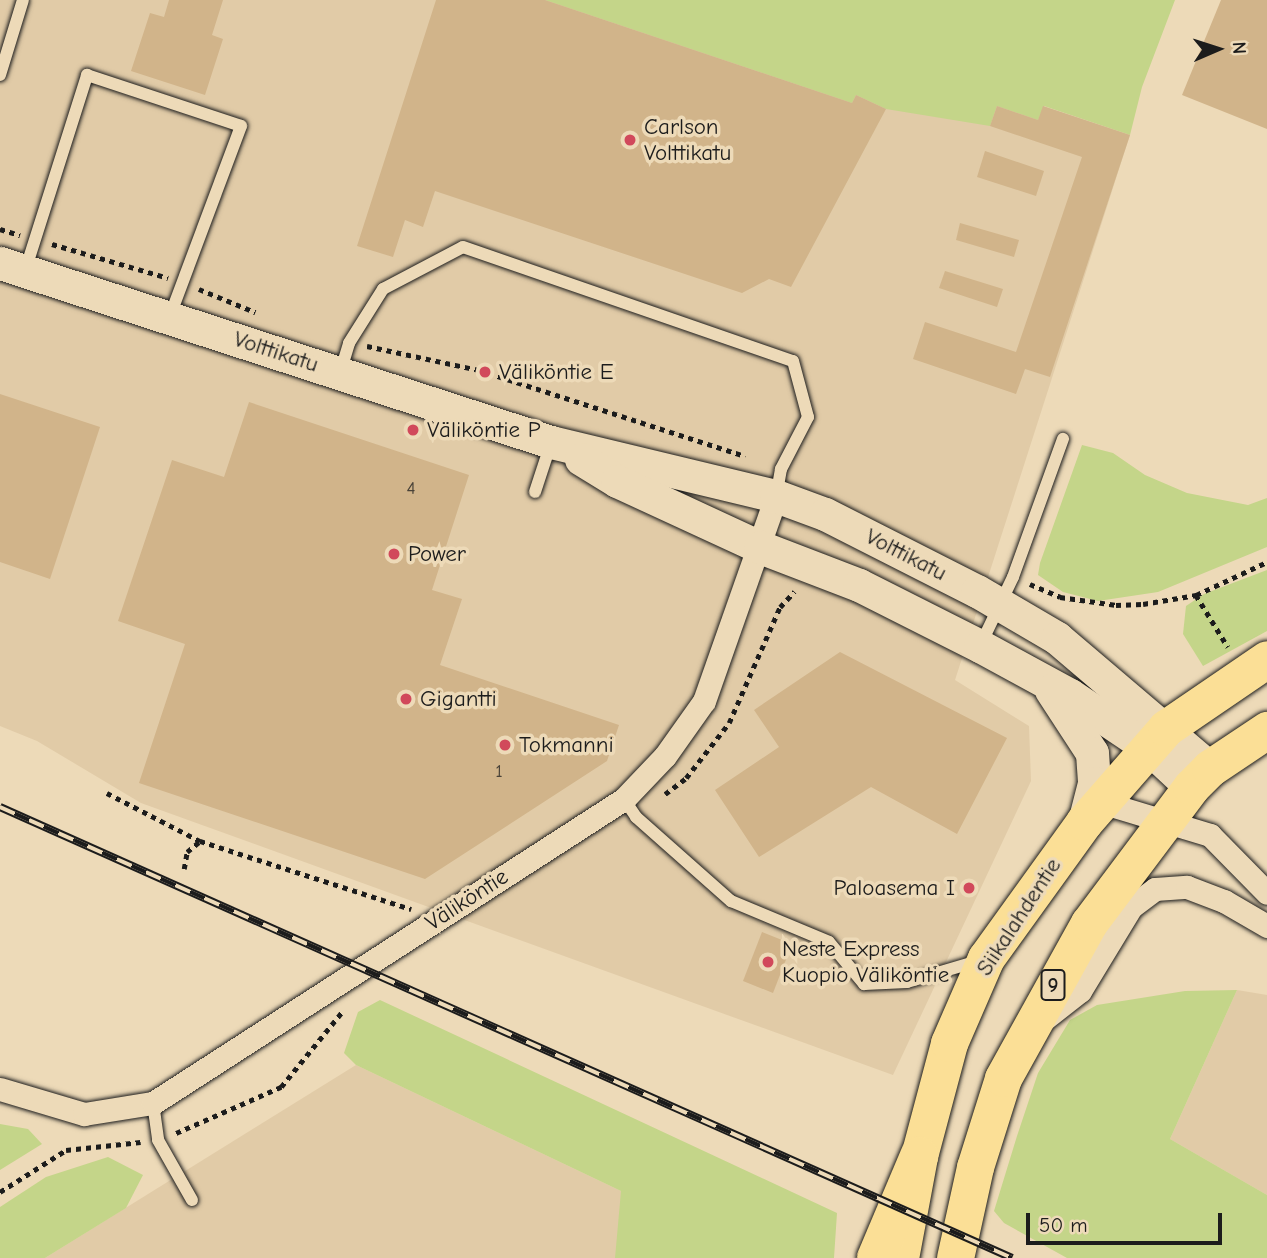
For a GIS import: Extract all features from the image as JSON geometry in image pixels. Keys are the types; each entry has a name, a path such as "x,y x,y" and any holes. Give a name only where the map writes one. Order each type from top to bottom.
{"highway":[{"path":"876,1258 919,1156"}],"main road":[{"name":"Volttikatu","path":"13,267 551,442 776,496 825,514 1001,604 1057,638 1201,778"},
{"name":"Volttikatu","path":"551,442 617,481 760,547 859,585 980,646 1047,685 1158,738"},
{"name":"Siikalahdentie","path":"900,1258 919,1156 949,1043 986,958 1093,812 1158,738 1267,659"},
{"name":"Volttikatu","path":"1047,685 1091,753 1093,812"},
{"path":"1201,778 1267,730"},
{"name":"9","path":"955,1258 975,1167 1003,1078 1026,1032 1089,923 1165,821 1201,778"}],"street":[{"name":"Väliköntie","path":"0,1089 84,1114 153,1103 624,799 665,755 704,701 776,496"},
{"path":"1093,812 1165,821 1210,835 1267,893"},
{"path":"1026,1032 1080,991 1130,907 1155,888 1187,887 1224,901 1267,926"}],"lane":[{"path":"0,75 23,0"},
{"path":"13,267 87,75 240,126 169,318"},
{"path":"340,373 349,343 383,289 463,247 793,361 808,417 780,469 776,496"},
{"path":"980,646 1001,604 1063,439"},
{"path":"535,492 551,442"},
{"path":"624,799 636,817 731,901 829,942 864,984 907,982 986,958"},
{"path":"153,1103 158,1140 192,1200"}],"path":[{"path":"1228,647 1196,595 1267,562"},
{"path":"107,793 200,841 438,918"},
{"path":"184,869 187,852 200,841"},
{"path":"0,1192 66,1150"}],"shaded area":[{"path":"0,0 723,0 1130,135 955,680 1029,726 1031,781 893,1075 141,803 37,741 0,726"},
{"path":"1237,990 1267,995 1267,1195 1170,1139"},
{"path":"356,1065 621,1191 748,1258 45,1258"}],"green space":[{"path":"545,0 1175,0 1142,87 1130,135 1044,106 1038,120 997,106 990,126 886,109 856,95 852,103"},
{"path":"1082,445 1113,453 1145,475 1187,493 1248,505 1267,498 1267,547 1158,592 1098,601 1063,592 1038,575"},
{"path":"1267,570 1267,631 1203,666 1183,634 1186,606 1204,594"},
{"path":"1237,990 1170,1139 1267,1195 1267,1258 1067,1258 1004,1223 994,1211 1017,1136 1038,1073 1070,1020 1097,1005 1185,991"},
{"path":"380,1000 837,1213 834,1258 615,1258 621,1191 356,1065 344,1053 358,1012"},
{"path":"0,1124 28,1129 42,1144 0,1170"},
{"path":"108,1157 143,1175 126,1208 45,1258 0,1258 0,1207 46,1177"}],"building":[{"path":"169,0 223,0 212,35 223,39 205,95 131,71 150,13 164,17"},
{"name":"Carlson Volttikatu","path":"436,0 545,0 852,103 856,95 886,109 791,287 769,279 742,293 435,191 423,227 405,220 393,257 357,246"},
{"path":"1221,0 1267,0 1267,129 1182,95"},
{"path":"997,106 1038,120 1043,106 1130,135 1050,377 1025,369 1016,394 913,359 925,322 1016,352 1082,157 990,126"},
{"path":"985,151 1044,171 1036,196 977,177"},
{"path":"960,223 1019,240 1014,257 956,240"},
{"path":"945,271 1003,289 997,307 939,288"},
{"path":"0,394 100,427 50,579 0,562"},
{"path":"249,402 469,475 432,590 462,599 440,665 619,725 607,761 425,879 139,783 185,644 118,621 172,460 224,477"},
{"path":"840,652 1007,738 957,834 871,787 759,857 715,790 779,747 754,710"},
{"name":"Neste Express Kuopio Väliköntie","path":"762,932 792,944 773,993 743,981"}],"railway":[{"path":"0,807 1012,1258"}],"place":[{"name":"Carlson Volttikatu","path":"630,140"},
{"name":"Väliköntie E","path":"485,372"},
{"name":"Väliköntie P","path":"413,430"},
{"name":"Power","path":"394,554"},
{"name":"Gigantti","path":"406,699"},
{"name":"Tokmanni","path":"505,745"},
{"name":"Paloasema I","path":"969,888"},
{"name":"Neste Express Kuopio Väliköntie","path":"768,962"}]}
